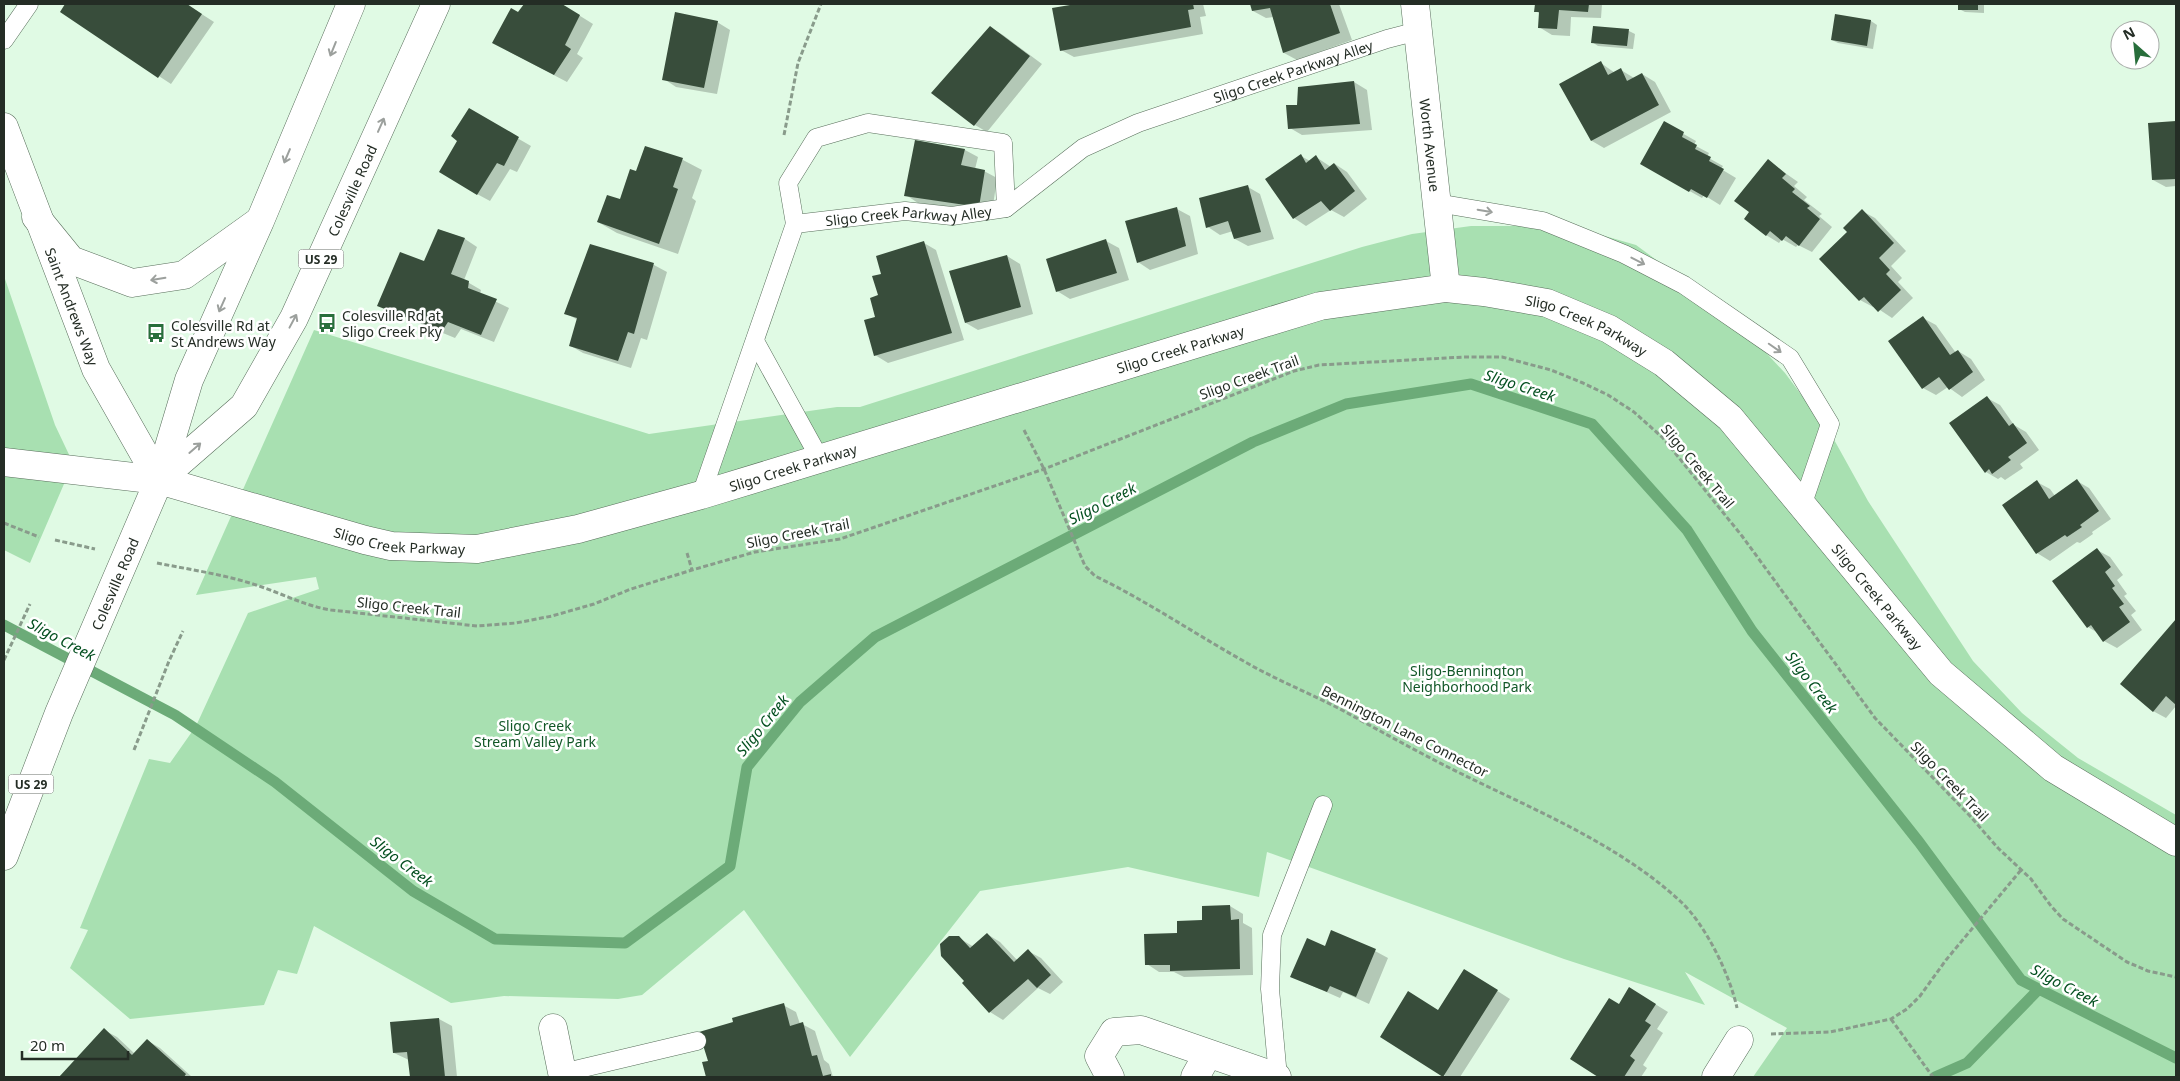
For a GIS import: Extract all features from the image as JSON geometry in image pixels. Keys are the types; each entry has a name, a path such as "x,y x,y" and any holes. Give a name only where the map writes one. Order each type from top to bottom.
{"main road":[{"name":"Colesville Road","path":"4,856 59,713 159,480 189,380 260,221 351,4"},
{"name":"Colesville Road","path":"159,480 244,406 294,318 436,4"},
{"name":"Worth Avenue","path":"1415,4 1446,288"},
{"name":"Saint Andrews Way","path":"4,126 36,217 96,369 159,480"},
{"path":"36,217 71,260 132,283 184,275 260,221"},
{"name":"Sligo Creek Parkway","path":"4,462 159,480 382,544 478,549 578,529 701,495 1320,306 1446,288 1547,303 1609,329 1664,363 1730,418 1941,673 2052,768 2176,842"},
{"path":"553,1028 562,1075"},
{"path":"1110,1077 1099,1056 1114,1032 1141,1030 1278,1077"},
{"path":"1716,1077 1744,1033"},
{"path":"1195,1077 1208,1054"}],"lane":[{"path":"4,40 29,4"},
{"name":"Sligo Creek Parkway Alley","path":"795,224 905,211 952,216 1006,208 1082,148 1138,123 1388,39 1418,31"},
{"path":"701,495 795,224 788,183 816,138 868,123 1003,143 1006,208"},
{"path":"1437,203 1542,221 1624,254 1684,285 1790,358 1830,424 1802,506"},
{"path":"755,341 820,459"},
{"path":"1278,1077 1270,989 1272,935 1323,805"},
{"path":"562,1075 697,1041"}],"path":[{"path":"782,142 798,62 821,4"},
{"name":"Sligo Creek Trail","path":"226,577 262,587 316,608 477,626 516,623 552,616 594,604 631,589 755,552 840,539 1044,469 1294,371 1319,365 1464,357 1502,357 1551,370 1608,395 1634,412 1663,438 1742,536 1874,718 1970,816 1998,848 2040,889 2051,906 2064,919 2108,950 2148,971 2176,976"},
{"name":"Bennington Lane Connector","path":"1010,401 1044,469 1061,514 1085,566 1095,576 1242,661 1340,709 1439,762 1520,802 1630,862 1681,901 1695,919 1722,964 1733,990 1744,1033"},
{"path":"4,523 39,536"},
{"path":"687,553 692,570"},
{"path":"4,660 30,604"},
{"path":"134,750 169,661 183,631"},
{"path":"1744,1033 1830,1032 1891,1019 1907,1009 1920,996 1946,960 2021,870"},
{"path":"1891,1019 1933,1077"}],"green space":[{"name":"Sligo Creek Stream Valley Park","path":"1471,226 1531,226 1591,232 1636,245 1731,315 1785,373 1832,436 1868,501 1973,661 2022,713 2078,758 2176,815 2176,1077 1753,1077 1787,1028 1685,972 1705,1005 1564,959 1267,852 1259,897 1128,867 980,891 850,1057 744,910 642,995 618,999 504,996 451,1003 314,926 297,974 278,970 264,1005 130,1019 70,968 88,930 80,928 149,759 170,763 196,726 248,613 319,589 316,577 196,595 314,330 649,434 837,407 860,407 1362,247 1412,234"},
{"path":"4,276 55,425 73,463 30,563 4,550"}],"building":[{"path":"65,4 187,4 202,14 158,78 60,12"},
{"path":"524,4 562,4 580,15 565,45 571,49 554,75 492,43 511,8 518,12"},
{"path":"1076,4 1193,4 1194,9 1188,10 1191,27 1060,51 1052,8"},
{"path":"1250,4 1330,4 1340,33 1283,53 1270,8 1252,11"},
{"path":"1535,4 1589,4 1588,12 1559,10 1557,29 1538,28 1539,12 1534,12"},
{"path":"1958,4 1978,4 1978,10 1958,10"},
{"path":"675,12 718,21 704,88 662,80"},
{"path":"1835,14 1871,20 1867,46 1831,40"},
{"path":"990,26 1030,56 974,126 931,93"},
{"path":"1593,26 1629,29 1627,46 1591,43"},
{"path":"1601,61 1608,75 1621,68 1627,81 1642,73 1659,105 1591,141 1559,84"},
{"path":"1354,81 1360,124 1288,129 1286,105 1297,105 1298,87"},
{"path":"469,108 519,137 504,166 497,163 477,195 439,172 457,141 451,136"},
{"path":"1664,121 1684,132 1682,137 1697,145 1695,149 1711,157 1709,161 1724,169 1707,198 1691,189 1689,192 1640,164"},
{"path":"2176,121 2176,179 2152,180 2148,123"},
{"path":"915,140 965,149 961,165 985,170 979,207 904,196"},
{"path":"645,146 683,158 673,187 678,189 659,244 597,222 607,195 620,199 630,169 636,171"},
{"path":"1301,154 1306,163 1316,155 1325,170 1334,163 1355,191 1330,211 1321,201 1293,219 1265,179"},
{"path":"1768,159 1786,174 1782,178 1795,189 1792,192 1810,206 1807,208 1820,219 1799,246 1786,236 1782,241 1770,231 1766,236 1744,219 1749,212 1734,201"},
{"path":"1248,185 1261,232 1234,239 1228,221 1206,228 1199,198"},
{"path":"1177,207 1186,246 1137,263 1125,221"},
{"path":"1862,209 1894,243 1879,258 1890,270 1886,274 1901,290 1878,312 1864,297 1859,301 1819,259 1847,232 1843,228"},
{"path":"438,229 465,238 451,274 469,281 468,288 497,299 481,335 448,322 442,331 377,306 400,252 424,261"},
{"path":"1106,239 1117,273 1056,292 1046,259"},
{"path":"924,241 952,333 874,356 864,320 875,317 870,298 878,295 872,276 881,274 876,256"},
{"path":"590,244 654,263 634,334 628,332 618,361 569,346 577,318 564,314"},
{"path":"1007,255 1021,307 965,323 949,271"},
{"path":"1923,316 1950,355 1958,350 1973,372 1949,390 1939,377 1922,389 1888,341"},
{"path":"1987,396 2009,426 2013,423 2027,443 2008,457 2011,460 1992,474 1989,469 1985,473 1949,423"},
{"path":"2077,479 2099,511 2080,525 2082,527 2067,537 2065,535 2036,554 2002,505 2037,480 2049,499"},
{"path":"2097,548 2111,567 2105,572 2115,586 2112,588 2124,604 2119,607 2130,622 2103,642 2091,625 2087,628 2052,581"},
{"path":"2176,619 2176,705 2166,696 2153,712 2120,684"},
{"path":"1230,905 1231,920 1239,919 1240,969 1170,971 1170,965 1145,965 1144,934 1177,933 1177,921 1202,920 1202,906"},
{"path":"1331,930 1376,949 1356,997 1330,986 1327,992 1290,977 1307,938 1325,946"},
{"path":"987,933 1014,962 1028,949 1051,975 1037,988 1028,979 989,1013 941,956 940,944 949,936 959,936 970,948"},
{"path":"1464,969 1498,990 1443,1077 1380,1037 1408,991 1438,1010"},
{"path":"1629,987 1656,1004 1645,1021 1651,1025 1630,1056 1635,1060 1624,1077 1598,1077 1570,1059 1609,998 1619,1004"},
{"path":"784,1003 790,1026 803,1022 812,1056 817,1055 823,1076 831,1074 831,1077 706,1077 702,1062 708,1061 699,1032 733,1022 732,1018"},
{"path":"439,1018 445,1077 410,1077 407,1052 393,1053 390,1022"},
{"path":"104,1028 132,1055 147,1039 186,1074 184,1077 59,1077"}],"waterway":[{"name":"Sligo Creek","path":"4,625 175,715 275,782 413,891 495,939 625,943 730,866 747,767 800,702 875,637 1253,442 1346,404 1471,384 1592,424 1687,530 1752,631 1919,842 2021,980 2176,1058"},
{"path":"1935,1077 1967,1063 2039,989"}],"place":[{"name":"Colesville Rd at Sligo Creek Pky","path":"327,323"},
{"name":"Colesville Rd at St Andrews Way","path":"156,333"}],"park label":[{"name":"Sligo-Bennington Neighborhood Park","path":"1467,678"}]}
